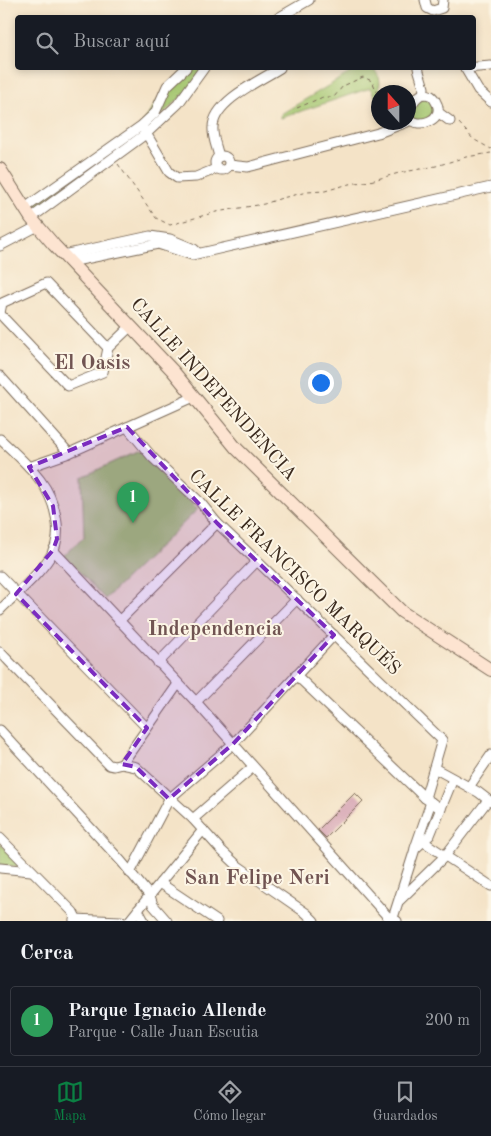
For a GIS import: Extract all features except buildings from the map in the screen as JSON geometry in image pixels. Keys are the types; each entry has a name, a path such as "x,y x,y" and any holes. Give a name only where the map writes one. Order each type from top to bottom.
{"street":[{"path":"283,15 309,0"},
{"path":"425,0 427,8 438,14 442,8 443,0"},
{"path":"476,67 491,66"},
{"path":"103,160 114,158 144,129 156,113 167,86 184,70"},
{"path":"0,246 32,217 103,160 178,104 203,70"},
{"path":"218,168 215,164 219,157 213,135 216,115 221,107 234,96 277,70"},
{"path":"419,70 424,88 423,94"},
{"path":"466,70 478,90 491,102"},
{"path":"416,99 423,94 429,94 433,97 439,108 439,113 435,118 424,123 416,123"},
{"path":"439,113 450,121"},
{"path":"144,129 169,172 177,178 196,177 218,168 224,170 229,165"},
{"path":"229,165 248,167 386,130"},
{"path":"219,157 227,158 229,165"},
{"name":"CALLE INDEPENDENCIA","path":"0,169 32,217 67,259 173,371 236,448 402,612 491,670"},
{"path":"67,259 150,236 194,249 198,253 491,187"},
{"path":"108,348 46,283 2,303 0,313 68,386 102,372 108,348 131,326"},
{"path":"0,376 69,453"},
{"path":"29,467 69,453 194,397"},
{"name":"CALLE FRANCISCO MARQUÉS","path":"127,427 153,458 200,502 217,523 442,740 434,768"},
{"path":"0,439 42,482 53,506 57,522 57,538 52,555 0,610"},
{"path":"119,621 217,523"},
{"path":"53,550 196,702 388,917 394,920 398,902 428,800 434,768 490,801 445,856 398,902"},
{"path":"158,662 257,561"},
{"path":"0,576 148,728"},
{"path":"196,702 297,599"},
{"path":"130,872 169,799 233,744 334,635"},
{"path":"0,652 109,765 122,764 136,767 193,819 238,866 306,913 314,921"},
{"path":"296,674 428,800 441,808"},
{"path":"122,764 178,684"},
{"path":"0,730 130,872 150,896 153,905 167,921"},
{"path":"469,787 491,755"},
{"path":"193,819 253,767"},
{"path":"415,849 430,835 453,778"},
{"path":"144,921 134,917 203,830"},
{"path":"0,838 73,912 74,920 121,921"},
{"path":"424,842 491,886"},
{"path":"0,868 31,871"},
{"path":"160,883 217,921"}],"path":[{"path":"297,108 323,98 334,97 343,86 363,77 372,81 374,85"},
{"path":"450,121 456,121 473,139 491,149"},
{"path":"114,158 156,218 170,225 207,214 264,204 307,192 325,191 349,184 376,180 466,157 491,154"}],"highlighted area":[{"path":"127,427 217,523 334,635 233,744 169,799 136,767 122,764 147,728 16,594 53,550 57,539 53,506 29,467"}],"green space":[{"path":"184,70 203,70 187,92 112,159 107,152 141,126 163,92"},
{"path":"355,70 374,70 377,74 380,85 371,85 371,90 370,88 281,118 281,114"},
{"path":"429,94 439,113 416,123 416,99"},
{"path":"100,156 105,164 31,218 25,208"},
{"path":"140,450 198,509 105,599 64,556 84,537 82,477"},
{"path":"0,843 23,867 0,865"}],"place":[{"name":"Parque Ignacio Allende","path":"133,523"}],"district":[{"name":"El Oasis","path":"92,363"},
{"name":"Independencia","path":"215,629"},
{"name":"San Felipe Neri","path":"257,878"}]}
